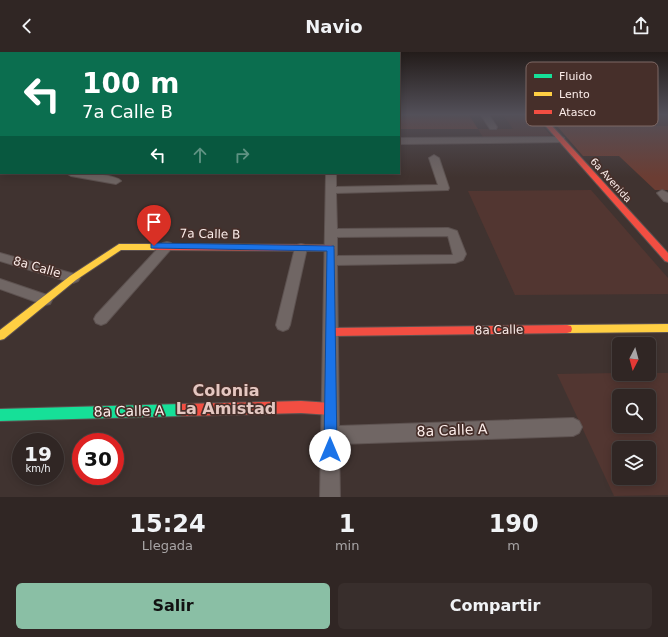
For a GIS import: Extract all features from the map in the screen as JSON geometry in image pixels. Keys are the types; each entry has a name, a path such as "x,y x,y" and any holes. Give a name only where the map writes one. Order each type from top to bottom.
{"street":[{"name":"6a Avenida","path":"557,136 668,259"},
{"path":"400,141 561,140"},
{"path":"331,190 444,188 434,158"},
{"path":"77,174 116,181"},
{"path":"330,497 331,174"},
{"path":"448,232 453,234 460,254 459,257 455,259 331,248 448,232"},
{"path":"101,319 167,246"},
{"name":"7a Calle B","path":"0,336 73,278 119,247 167,246 331,248"},
{"path":"284,325 301,248"},
{"name":"8a Calle","path":"0,257 73,278"},
{"path":"0,284 45,300"},
{"name":"8a Calle","path":"331,332 668,328"},
{"name":"8a Calle A","path":"0,415 301,407 331,409"},
{"name":"8a Calle A","path":"330,435 573,427"}],"shaded area":[{"path":"482,136 551,136 553,138 484,139"},
{"path":"565,136 668,136 668,190 655,190 619,156 583,156"},
{"path":"591,190 668,278 668,294 515,295 468,191"},
{"path":"612,373 612,381 656,381 656,373 668,373 668,495 614,496 557,374"}],"traffic: fast":[{"path":"0,415 182,410"}],"traffic: slow":[{"path":"0,336 73,278 119,247 155,247"},
{"path":"567,329 668,328"}],"traffic: jam":[{"path":"558,136 668,259"},
{"path":"155,247 331,248"},
{"path":"331,332 567,329"},
{"path":"182,410 301,407 331,409"}],"district":[{"name":"Colonia La Amistad","path":"226,399"}],"route":[{"path":"154,246 331,248 330,450"}]}
